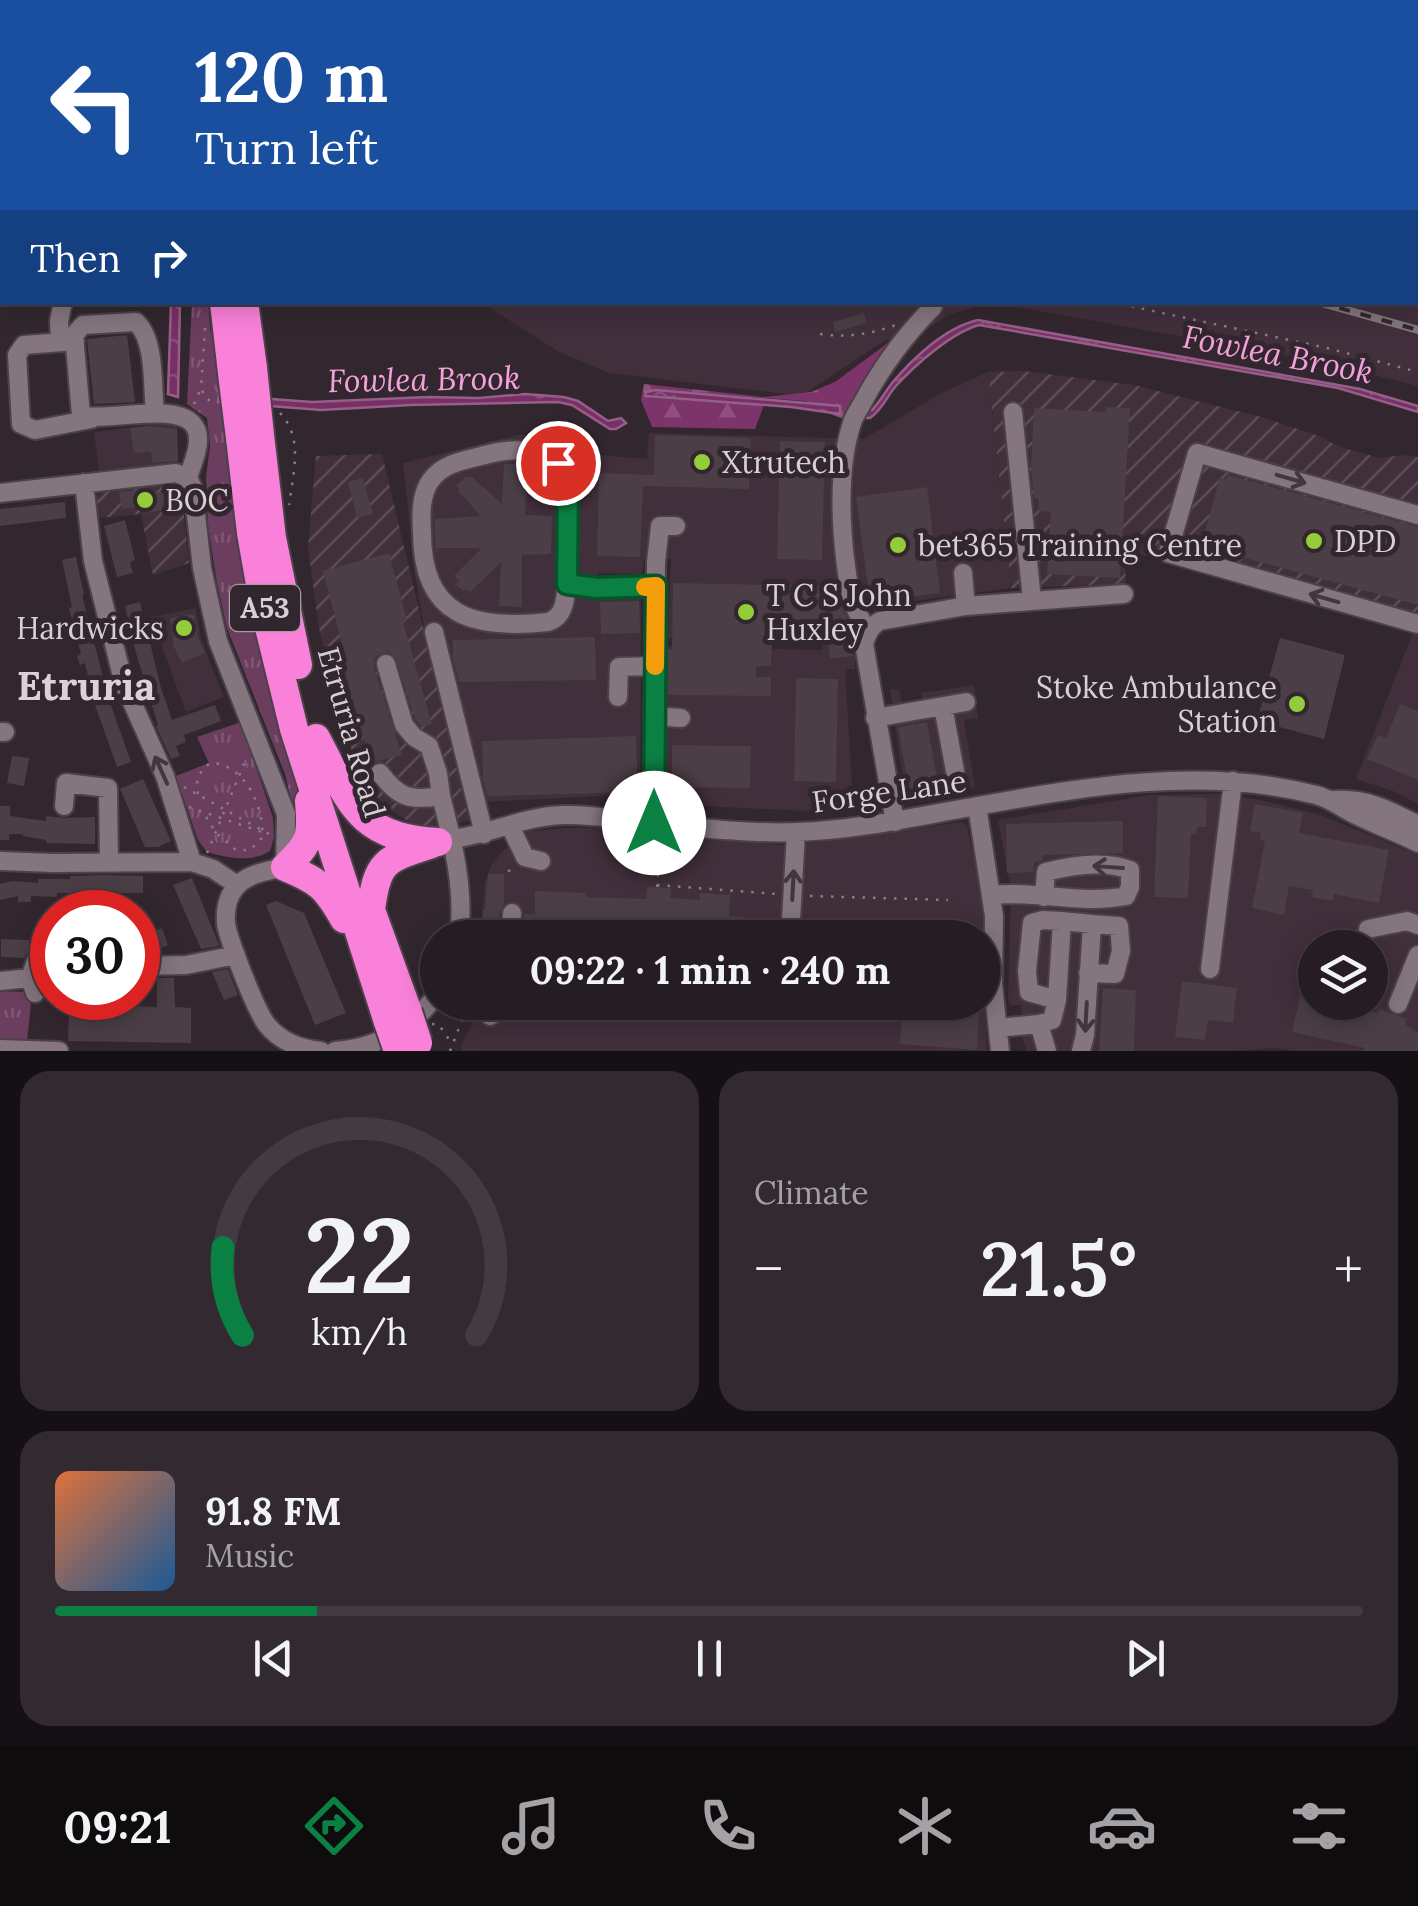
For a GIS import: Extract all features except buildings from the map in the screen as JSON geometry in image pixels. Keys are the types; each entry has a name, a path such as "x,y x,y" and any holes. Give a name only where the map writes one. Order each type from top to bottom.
{"highway":[{"name":"Etruria Road","path":"225,305 242,370 250,437 283,600 316,738 371,910 398,1017"},
{"name":"Etruria Road","path":"242,370 244,305"},
{"name":"Etruria Road","path":"250,437 250,533 264,606 307,774 371,969 398,1017 419,1043"},
{"path":"316,738 354,808 368,822 388,834 412,840 445,840"},
{"path":"307,774 312,832 302,851 285,867 318,882 330,895 371,969"},
{"path":"371,910 381,867 396,856 445,840"}],"street":[{"path":"62,305 58,321 68,342 82,414 92,418"},
{"path":"869,630 854,604 847,572 841,520 846,453 853,420 880,370 929,311"},
{"path":"155,413 149,345 144,329 136,322 83,325 68,342 24,346 17,356 22,424 35,430 92,418 155,413 187,418 196,428 199,442 188,478"},
{"path":"1013,412 1032,600"},
{"path":"496,452 539,452 558,463 568,481 567,584 564,608 548,622 480,621 442,602 422,558 423,496 430,481 455,462 496,452"},
{"path":"1418,516 1197,453 1168,554 1418,624"},
{"path":"0,493 176,473 188,478 193,488 202,568 214,626 286,814 285,867 249,876 238,885 227,903 226,920 236,955 266,1024 285,1041 321,1051"},
{"path":"84,483 93,561 124,684 165,776 197,863"},
{"path":"654,823 656,562 660,526 676,526"},
{"path":"963,573 966,606"},
{"path":"567,584 597,588 656,586"},
{"path":"895,822 864,644 869,630 880,621 966,606 1124,594"},
{"path":"434,632 484,834"},
{"path":"386,664 404,725 429,746 438,773 445,840 461,886 460,920"},
{"path":"618,697 619,667 655,666"},
{"path":"875,718 966,702"},
{"path":"943,706 955,772"},
{"path":"654,716 681,718"},
{"path":"380,773 400,794 416,799 441,796"},
{"name":"Forge Lane","path":"445,840 558,815 796,832 895,822 1112,784 1180,779 1233,781 1334,800 1356,799 1418,824"},
{"path":"1210,969 1233,781"},
{"path":"64,806 66,782 108,788 108,862"},
{"name":"Forge Lane","path":"1334,800 1351,813 1418,843"},
{"path":"977,806 993,920"},
{"path":"510,826 525,856 542,862"},
{"path":"791,920 796,832"},
{"path":"0,861 197,863 238,885"},
{"path":"992,895 1082,898 1126,896 1130,870 1118,865 1069,866 1046,872 1044,896"},
{"path":"512,913 512,920"},
{"path":"1057,1000 1029,992 1032,923 1044,920 1120,926 1121,951 1116,974 1088,973"},
{"path":"998,1028 1052,1020 1062,921"},
{"path":"1368,928 1406,921 1418,925"},
{"path":"1081,1051 1092,924"},
{"path":"160,966 186,966 236,955"},
{"path":"1398,1004 1418,956"},
{"path":"0,981 30,977"},
{"path":"335,1051 376,1042 400,1031 420,1015"},
{"path":"997,1020 1000,1051"},
{"path":"1038,1024 1047,1051"},
{"path":"266,1051 285,1041"},
{"path":"0,1049 58,1051"}],"path":[{"path":"1125,305 1327,348 1418,372"},
{"path":"820,334 865,334 929,311"},
{"path":"187,418 201,388"},
{"path":"197,863 216,833 255,734"},
{"path":"198,794 197,778 210,763 220,763 240,776 261,813 260,842 244,851 236,850 216,833 203,812"},
{"path":"165,776 263,832"},
{"path":"174,802 263,832"},
{"path":"654,823 661,835 657,887"},
{"path":"450,1051 461,1020"},
{"path":"419,1043 451,1042"}],"shaded area":[{"path":"485,305 981,305 949,315 910,348 896,338 884,341 801,396 609,373 559,352"},
{"path":"1004,305 1418,305 1418,386 1314,360"},
{"path":"1024,371 1134,385 1261,417 1380,458 1418,457 1418,634 1127,550 1125,584 1011,588 988,372"},
{"path":"988,372 1011,588 869,607 856,626 855,669 845,669 852,785 808,811 663,804 666,646 822,650 823,641 668,638 671,559 644,559 642,574 598,573 597,599 641,598 640,794 483,802 442,633 425,632 403,463 522,434 599,455 647,459 649,433 864,439 941,393"},
{"path":"177,422 178,465 99,471 94,432"},
{"path":"382,454 469,820 435,829 417,827 374,800 340,719 319,628 308,548 316,456"},
{"path":"174,482 181,488 189,563 153,575 141,514 99,518 95,498 101,491"},
{"path":"196,608 201,639 224,697 186,712 151,617"},
{"path":"1413,632 1418,634 1418,804 1356,779"},
{"path":"974,685 978,718 964,720 975,788 914,799 905,793 890,689 899,690 902,702 922,700 922,693"},
{"path":"1216,794 1318,814 1418,855 1418,1051 1027,1051 1021,1005 1010,1005 1008,998 1011,890 998,820 1150,795"},
{"path":"961,822 967,826 983,920 482,920 485,882 492,864 528,831 603,828 804,844"},
{"path":"474,1020 985,1020 987,1051 462,1051"}],"green space":[{"path":"192,305 208,305 303,794 295,839 285,774 227,628 217,583 208,525 207,418 187,404"},
{"path":"915,323 867,380 846,420 805,401 656,390 649,398 764,405 755,429 652,427 641,400 644,384 764,397 811,392 835,382"},
{"path":"241,722 273,818 274,837 270,851 247,858 207,852 198,840 176,776 209,763 197,737"},
{"path":"0,991 24,992 30,1001 27,1042 0,1042"}],"water":[{"path":"171,305 180,305 178,397 168,394"},
{"path":"978,320 1360,389 1418,406 1418,412 1338,388 979,325 934,351 895,387 878,411 866,418 868,409 872,410 920,354 942,336"},
{"path":"646,392 840,406 840,414 645,396"},
{"path":"525,394 578,401 608,421 621,418 626,423 610,429 572,405 558,402 321,410 218,402 219,395 312,402"}],"railway":[{"path":"1329,305 1418,330"}],"slow traffic":[{"path":"645,587 656,586 655,666"}],"place":[{"name":"Xtrutech","path":"702,462"},
{"name":"BOC","path":"145,500"},
{"name":"DPD","path":"1314,541"},
{"name":"bet365 Training Centre","path":"898,545"},
{"name":"T C S John Huxley","path":"746,612"},
{"name":"Hardwicks","path":"184,628"},
{"name":"Stoke Ambulance Station","path":"1297,704"}],"district":[{"name":"Etruria","path":"86,685"}],"route":[{"path":"558,463 568,481 567,584 597,588 656,586 654,823"}],"water label":[{"name":"Fowlea Brook","path":"1278,354"},
{"name":"Fowlea Brook","path":"424,379"}]}
